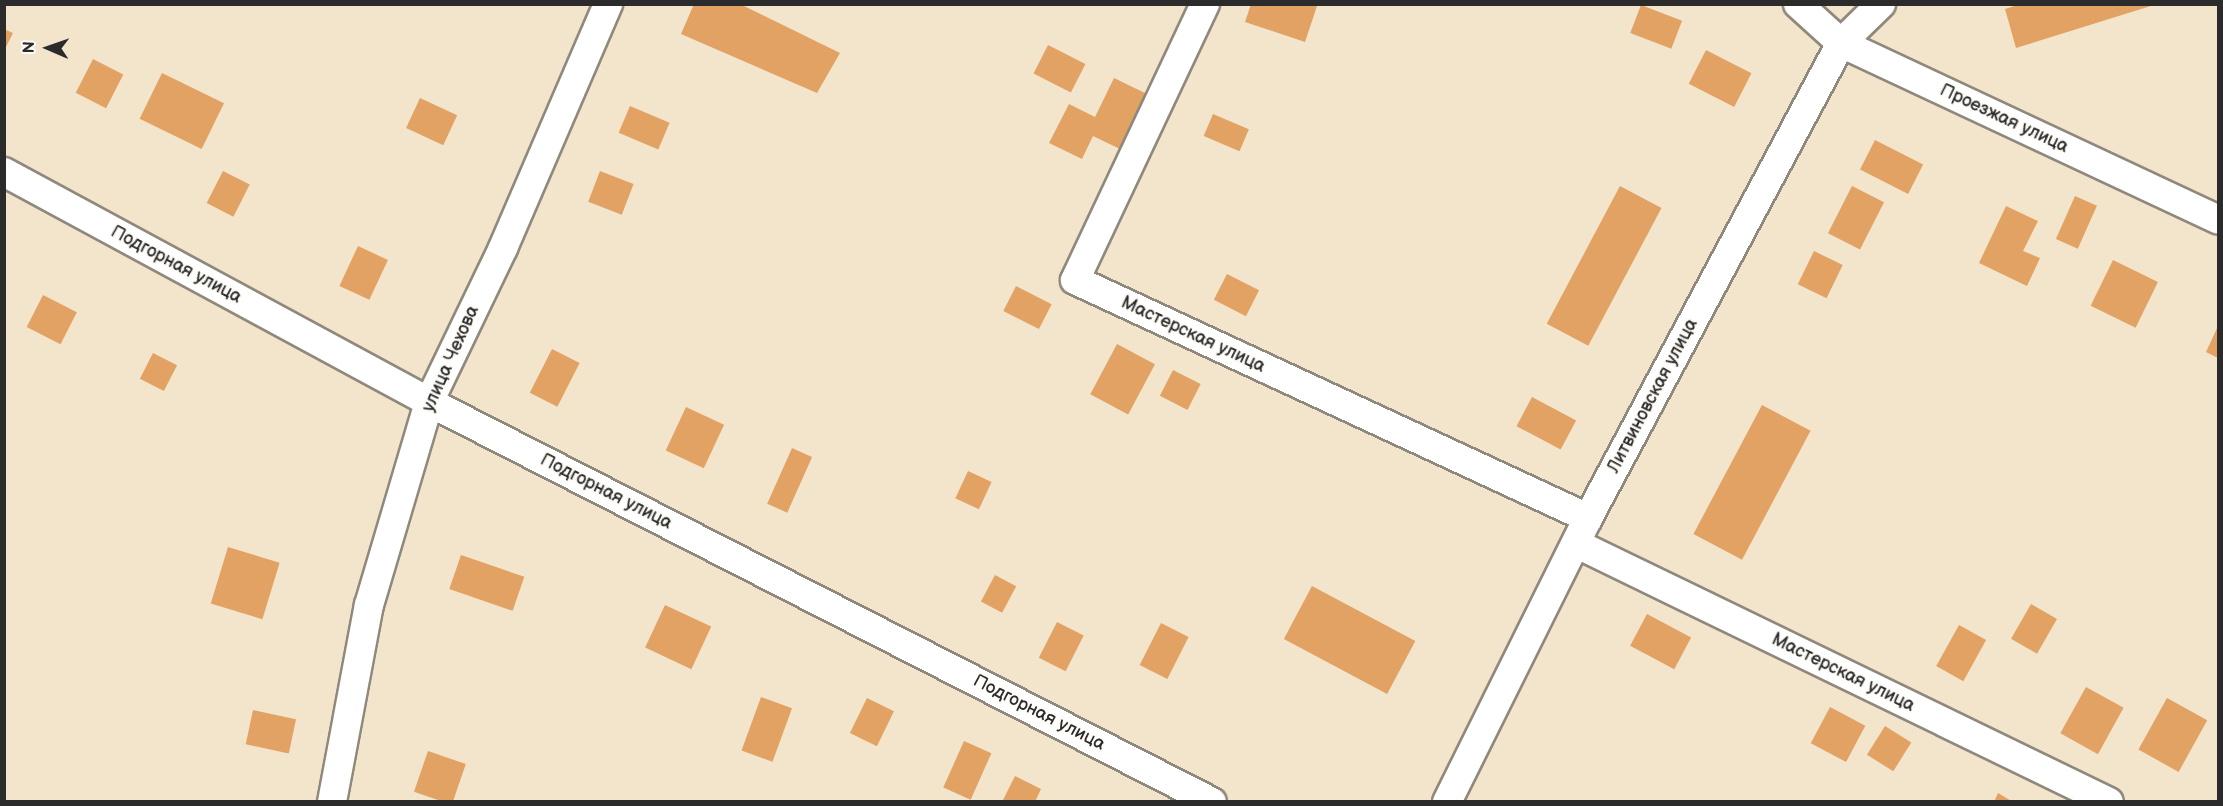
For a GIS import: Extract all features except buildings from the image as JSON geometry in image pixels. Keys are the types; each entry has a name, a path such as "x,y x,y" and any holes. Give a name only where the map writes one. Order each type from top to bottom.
{"street":[{"name":"улица Чехова","path":"332,801 369,605 429,402 503,248 608,4"},
{"name":"Мастерская улица","path":"1205,4 1075,280 1583,531 2109,801"},
{"name":"Проезжая улица","path":"1798,4 1841,43 2218,220"},
{"name":"Литвиновская улица","path":"1447,801 1583,531 1841,43 1881,4"},
{"name":"Подгорная улица","path":"4,172 429,402 1212,801"}]}
